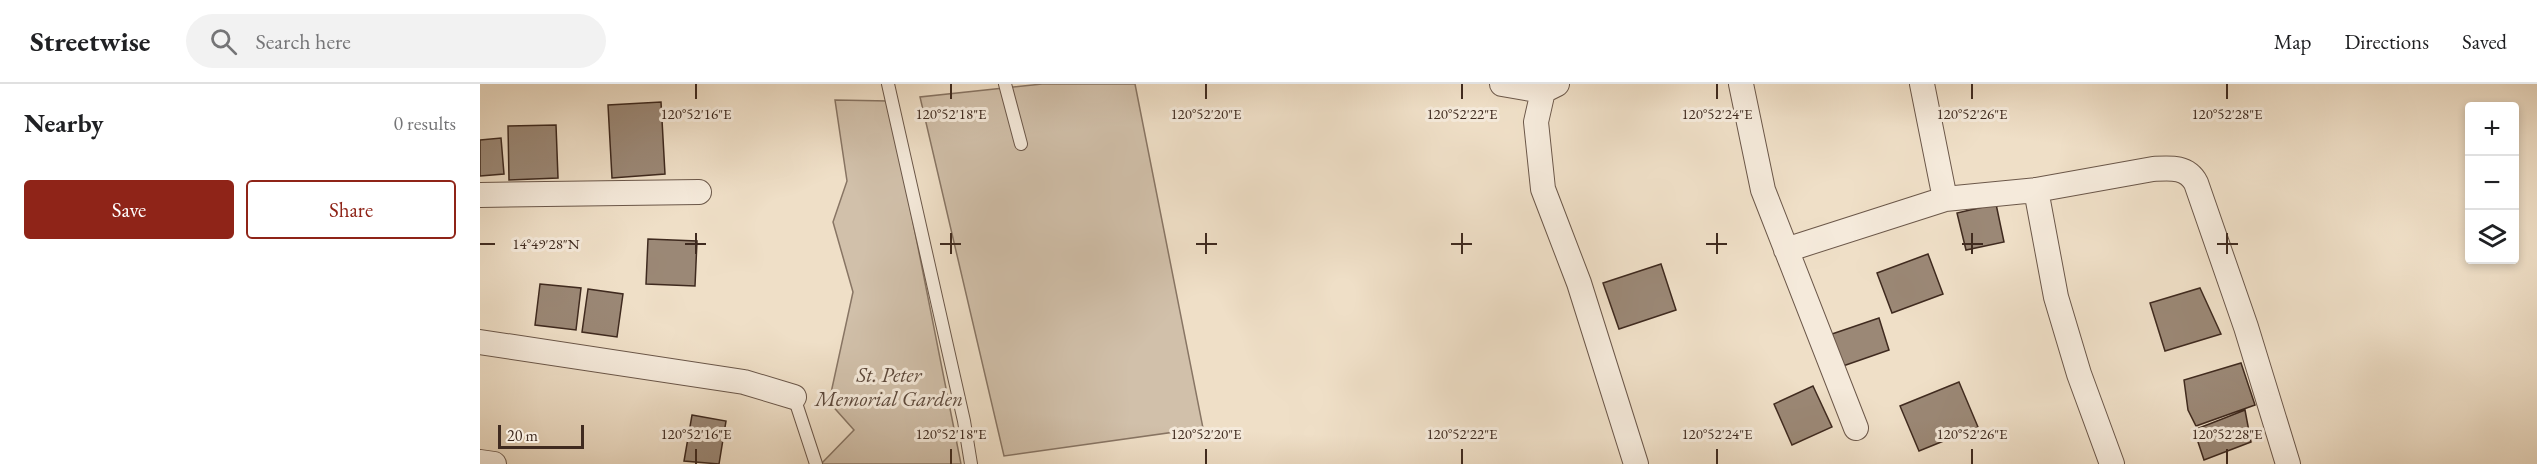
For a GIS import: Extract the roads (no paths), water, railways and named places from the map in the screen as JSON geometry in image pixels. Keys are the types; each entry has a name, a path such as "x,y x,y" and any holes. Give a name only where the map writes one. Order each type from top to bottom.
{"street":[{"path":"1502,84 1550,87 1536,122 1543,189 1579,283 1636,464"},
{"path":"1741,84 1763,190 1856,428"},
{"path":"1922,84 1946,200"},
{"path":"1786,250 1946,200 2036,190 2153,169 2172,168 2186,171 2193,177 2246,327 2288,464"},
{"path":"2036,190 2056,297 2079,374 2112,464"},
{"path":"480,195 699,192"},
{"path":"480,342 744,382 794,397"},
{"path":"480,462 494,464"}],"lane":[{"path":"888,84 964,420 971,464"},
{"path":"1005,84 1021,144"},
{"path":"794,397 816,464"}],"park label":[{"name":"St. Peter Memorial Garden","path":"889,386"}]}
